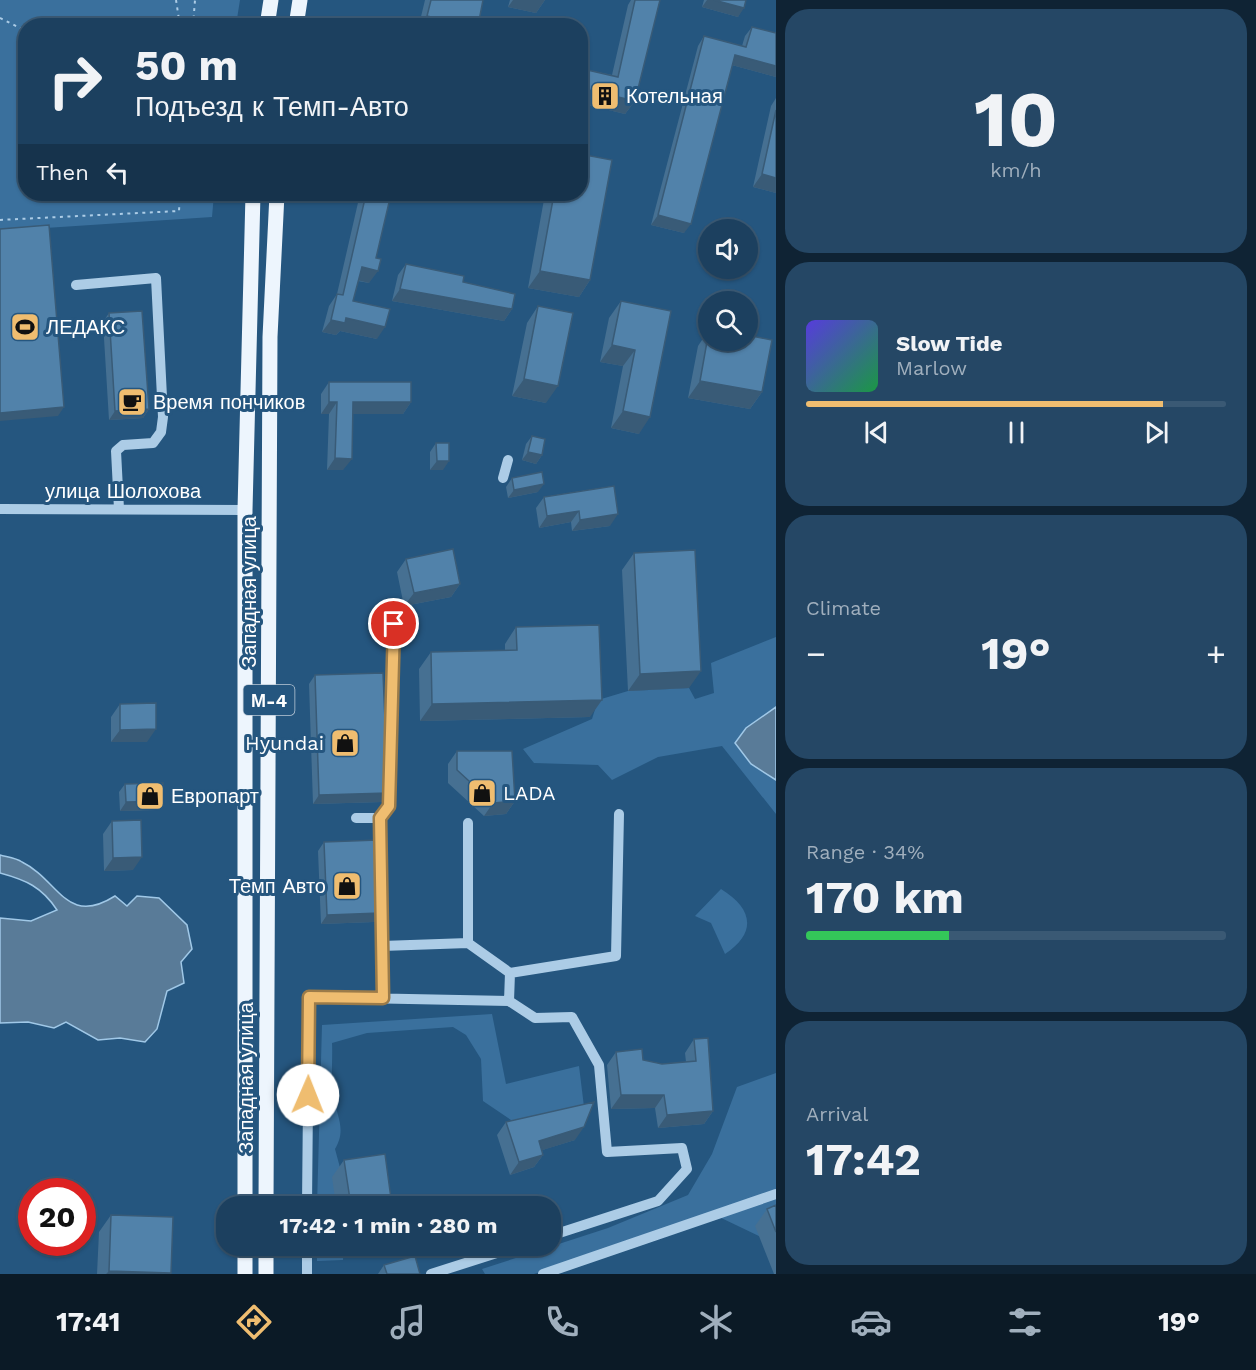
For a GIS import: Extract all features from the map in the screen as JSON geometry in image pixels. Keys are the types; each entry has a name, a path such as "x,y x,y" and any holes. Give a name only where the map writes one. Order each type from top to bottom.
{"main road":[{"path":"268,18 271,0"},
{"path":"297,18 300,0"},
{"name":"Западная улица","path":"245,1196 245,510 253,201"},
{"name":"Западная улица","path":"266,1196 270,337 277,201"},
{"path":"245,1256 245,1274"},
{"path":"266,1256 266,1274"}],"street":[{"path":"76,285 156,278 163,417 161,432 153,442 123,445 116,451 119,509"},
{"path":"503,478 508,460"},
{"name":"улица Шолохова","path":"0,509 245,510"},
{"path":"383,998 380,818 389,806 394,624"},
{"path":"382,946 468,943 510,973 616,956 619,814"},
{"path":"356,818 380,818"},
{"path":"468,823 468,943"},
{"path":"509,1001 510,973"},
{"path":"307,1196 309,997 509,1001 535,1018 572,1017 599,1065 607,1152 682,1148 687,1169 658,1201 561,1232"},
{"path":"543,1274 776,1194"},
{"path":"307,1256 307,1274"},
{"path":"431,1274 487,1256"}],"path":[{"path":"176,0 179,18"},
{"path":"194,18 195,0"},
{"path":"0,18 18,27"},
{"path":"0,220 179,211 180,201"}],"shaded area":[{"path":"0,0 240,0 237,18 18,18 18,201 213,201 212,217 0,231"},
{"path":"776,637 776,814 722,746 658,757 612,780 598,765 534,763 523,749 592,719 598,700 628,691 689,688 695,699 714,693 711,663"},
{"path":"776,707 776,780 751,764 735,743 746,728"},
{"path":"0,855 17,860 35,870 74,904 85,906 98,904 115,896 127,906 137,896 159,898 187,925 192,949 181,962 184,983 167,991 157,1029 145,1042 120,1038 98,1040 66,1022 54,1028 28,1022 0,1023 0,918 31,921 57,910 33,885 0,873"},
{"path":"721,889 739,904 747,920 743,937 725,954 711,923 695,916"},
{"path":"492,1014 506,1084 579,1066 585,1115 523,1128 483,1101 481,1059 466,1035 453,1027 367,1033 332,1043 333,1093 341,1130 335,1149 342,1175 338,1196 317,1196 322,1025"},
{"path":"776,1073 776,1237 761,1237 715,1215 534,1274 485,1274 482,1269 522,1256 561,1256 561,1243 608,1228 688,1195 712,1154 737,1087"},
{"path":"317,1256 343,1256 343,1260 317,1261"}],"building":[{"path":"431,0 483,0 480,18 427,16"},
{"path":"635,0 660,0 635,101 588,90 588,70 618,77"},
{"path":"714,0 746,0 744,8"},
{"path":"752,27 776,33 776,66 735,55 691,224 658,215 704,36 746,47"},
{"path":"776,110 776,178 762,174"},
{"path":"588,156 612,160 590,280 540,271 553,201 588,201"},
{"path":"364,201 389,201 376,258 381,259 378,271 362,267 353,301 390,309 385,327 346,318 345,323 331,320 337,294 343,295"},
{"name":"ЛЕДАКС","path":"49,225 64,407 0,413 0,229"},
{"path":"406,264 464,276 463,282 515,294 512,309 400,289"},
{"path":"621,301 671,311 650,417 623,411 635,350 612,345"},
{"path":"538,306 573,313 558,386 524,379"},
{"path":"142,311 149,409 115,411 109,313"},
{"path":"758,337 772,340 762,392 700,381 705,351 758,351"},
{"path":"329,382 411,382 411,402 353,402 352,459 335,458 337,402 329,402"},
{"path":"532,436 545,439 542,455 528,452"},
{"path":"436,443 449,443 449,461 437,461"},
{"path":"542,472 544,484 514,490 512,478"},
{"path":"614,486 618,514 580,520 579,511 547,516 544,497"},
{"path":"453,549 460,584 414,593 406,559"},
{"path":"695,550 701,671 640,674 634,553"},
{"path":"599,625 602,700 432,704 431,652 517,650 516,627"},
{"name":"Hyundai","path":"383,673 388,793 319,795 315,675"},
{"path":"156,703 156,729 120,730 120,704"},
{"path":"457,751 512,751 515,801 493,803 457,770"},
{"path":"163,783 163,801 126,802 125,784"},
{"path":"141,820 142,857 113,858 112,821"},
{"name":"Темп Авто","path":"378,840 380,913 327,915 324,842"},
{"path":"708,1038 713,1111 667,1115 664,1095 621,1095 616,1052 642,1049 643,1060 662,1064 696,1061 694,1039"},
{"path":"594,1102 584,1127 539,1141 543,1155 519,1162 506,1122"},
{"path":"385,1154 391,1196 349,1196 344,1160"},
{"path":"776,1205 776,1232 767,1209"},
{"path":"111,1215 173,1217 171,1273 109,1271"},
{"path":"415,1256 420,1274 387,1274 384,1265"}],"place":[{"name":"Котельная","path":"605,96"},
{"name":"ЛЕДАКС","path":"25,327"},
{"name":"Время пончиков","path":"132,402"},
{"name":"Hyundai","path":"345,743"},
{"name":"LADA","path":"482,793"},
{"name":"Европарт","path":"150,796"},
{"name":"Темп Авто","path":"347,886"}],"route":[{"path":"308,1095 309,997 383,998 380,818 389,806 394,624"}]}
